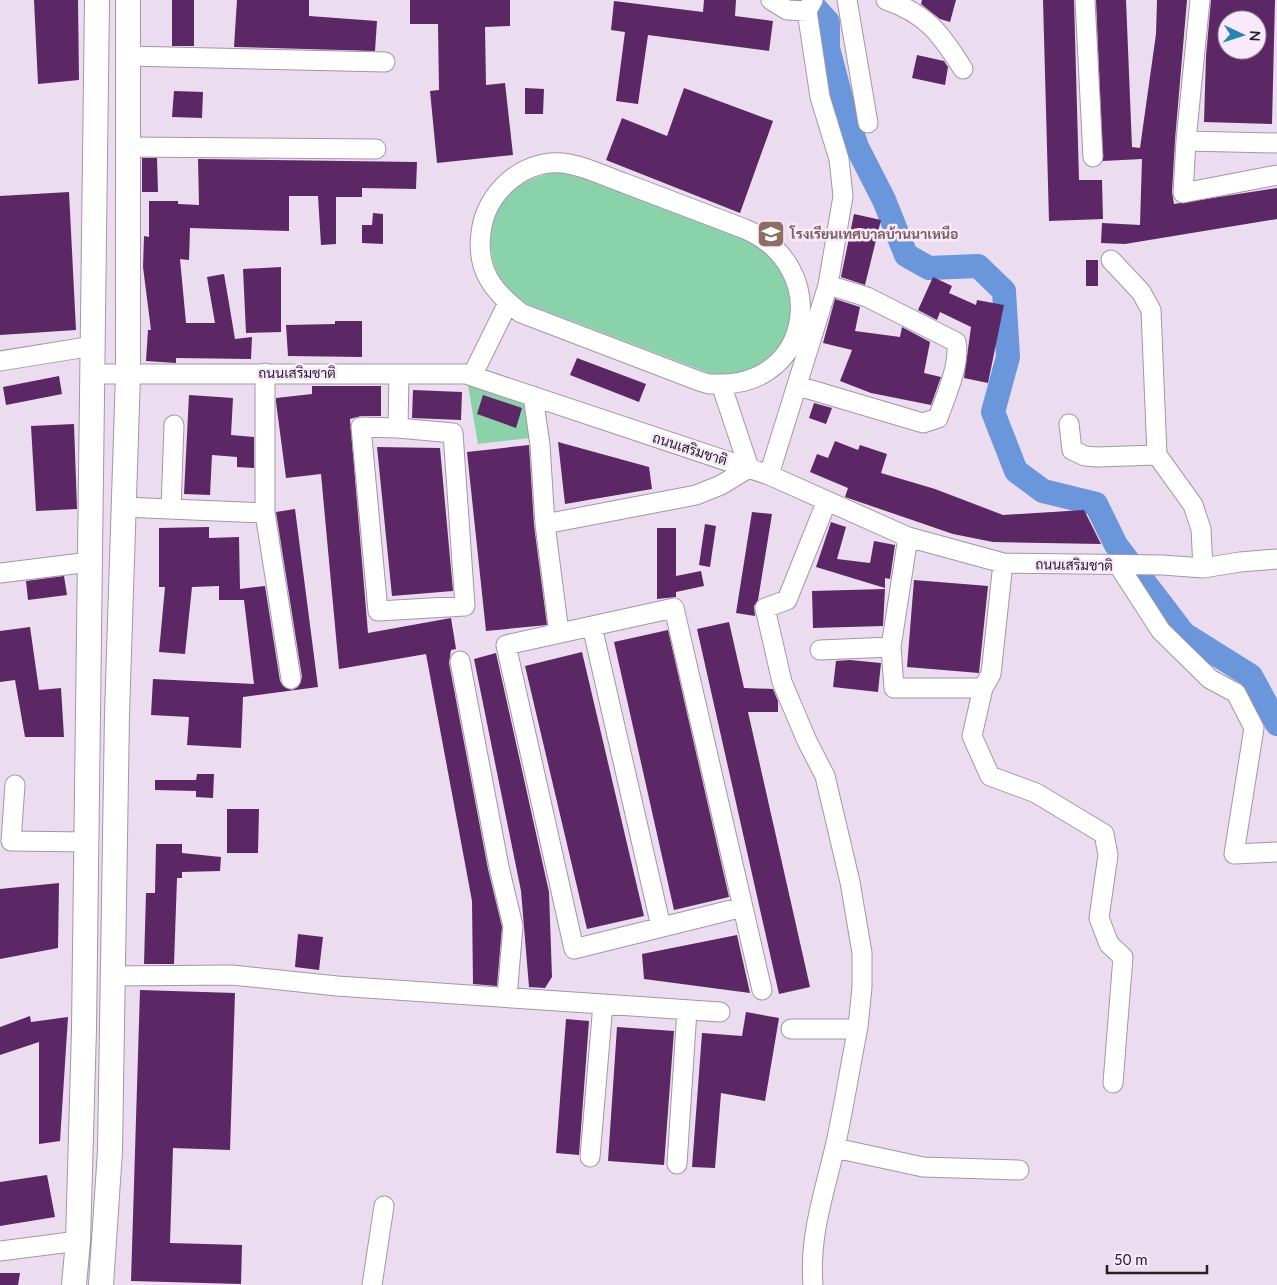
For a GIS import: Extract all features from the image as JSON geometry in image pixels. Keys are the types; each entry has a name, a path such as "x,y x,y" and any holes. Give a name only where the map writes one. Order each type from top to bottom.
{"main road":[{"path":"74,1285 78,1241 87,842 98,0"},
{"path":"101,1285 110,1151 112,976 128,374 128,0"}],"street":[{"path":"769,475 828,285 843,196 839,159 820,97 809,7 787,10 771,0"},
{"path":"847,0 868,123"},
{"path":"886,0 907,3 940,33 963,69"},
{"path":"1085,0 1093,157"},
{"path":"1200,0 1186,141 1183,192 1277,175"},
{"path":"127,56 385,62"},
{"path":"1186,141 1277,143"},
{"path":"127,147 376,149"},
{"path":"557,163 582,168 745,229 768,240 787,260 798,284 799,324 789,348 771,368 747,381 721,384 708,384 698,381 522,314 508,303 493,287 487,276 480,251 482,224 492,200 500,190 509,181 532,168 557,163"},
{"path":"1111,260 1141,292 1151,310 1157,455 1193,505 1201,529 1203,568"},
{"path":"798,386 923,423 938,418 950,381 958,351 956,342 867,297 828,285"},
{"path":"472,376 508,303"},
{"path":"0,361 93,346"},
{"path":"265,373 265,513 291,679"},
{"name":"ถนนเสริมชาติ","path":"93,374 466,374 769,475 826,503 908,537 1003,563 1119,566 1163,565 1203,568 1240,562 1277,560"},
{"path":"398,374 398,428"},
{"path":"545,524 696,495 721,485 749,468 721,384"},
{"path":"533,396 540,445 545,524 559,632"},
{"path":"1069,424 1072,450 1086,456 1157,455"},
{"path":"171,509 174,425"},
{"path":"361,427 398,428 453,433 465,606 378,611 361,427"},
{"path":"813,1285 811,1258 824,1184 835,1148 858,1027 862,987 862,953 850,882 825,776 807,741 782,682 765,608 787,600 826,503"},
{"path":"123,507 265,513"},
{"path":"908,537 891,647 894,688 983,688"},
{"path":"0,573 90,562"},
{"path":"1003,563 991,674 983,688 972,736 990,776 1036,792 1104,834 1108,855 1100,918 1110,944 1123,957 1113,1083"},
{"path":"1119,566 1161,631 1210,679 1236,693 1254,728 1234,854 1277,852"},
{"path":"743,907 574,949 506,645 674,608 743,907 762,990"},
{"path":"592,626 661,927"},
{"path":"820,650 891,647"},
{"path":"460,661 499,867 513,926 507,998"},
{"path":"15,786 11,841 87,842"},
{"path":"112,976 232,975 337,986 720,1012"},
{"path":"590,1157 604,1004"},
{"path":"677,1164 686,1010"},
{"path":"791,1029 850,1030 858,1027"},
{"path":"835,1148 922,1167 1019,1170"},
{"path":"372,1285 384,1206"},
{"path":"0,1251 78,1241"}],"green space":[{"path":"556,172 578,175 763,246 779,262 794,305 790,328 778,349 760,365 738,374 714,375 527,304 515,296 500,278 494,265 491,251 493,222 498,209 506,197 517,187 545,174"},
{"path":"466,374 533,396 538,437 478,444"}],"building":[{"path":"34,0 78,0 79,80 38,84"},
{"path":"172,0 194,0 194,46 172,46"},
{"path":"237,0 309,0 309,16 377,21 375,51 234,47"},
{"path":"410,0 510,0 510,26 485,27 486,85 505,83 513,155 437,163 430,91 439,90 438,24 410,24"},
{"path":"704,0 736,0 735,16 773,21 769,51 648,35 638,104 616,101 625,32 611,30 614,1 703,12"},
{"path":"922,0 956,0 950,22 940,19 921,4"},
{"path":"1043,0 1074,0 1079,180 1102,180 1103,219 1049,221"},
{"path":"1096,0 1126,0 1132,147 1140,148 1156,34 1157,0 1187,0 1175,140 1172,192 1174,204 1277,188 1277,219 1125,244 1101,243 1102,223 1140,225 1142,159 1103,161"},
{"path":"1211,0 1275,0 1272,124 1204,122 1206,56"},
{"path":"917,55 944,61 948,67 945,85 912,78"},
{"path":"525,88 544,89 543,114 525,114"},
{"path":"684,88 773,121 740,213 606,160 622,118 667,136"},
{"path":"174,91 203,92 202,118 172,117"},
{"path":"142,158 157,158 158,192 142,192"},
{"path":"198,159 417,162 416,189 362,188 362,197 336,197 336,244 321,245 318,196 289,196 289,231 190,228 189,260 180,259 186,323 215,323 207,277 224,274 235,339 252,337 251,359 176,358 176,363 146,361 148,330 151,330 143,267 144,236 149,237 149,201 178,201 178,204 199,205"},
{"path":"69,192 76,330 0,335 0,196"},
{"path":"373,213 383,214 383,244 362,243 362,225 372,225"},
{"path":"854,214 881,220 865,285 841,277"},
{"path":"1086,260 1098,260 1098,286 1086,286"},
{"path":"281,267 281,332 246,333 243,269"},
{"path":"933,277 952,286 949,293 976,305 977,300 1004,305 988,383 964,378 971,327 940,312 937,320 918,310"},
{"path":"835,299 860,307 855,331 900,337 902,327 930,342 924,373 941,377 931,405 871,393 840,381 852,350 823,343"},
{"path":"335,321 362,321 362,357 288,356 286,325 335,324"},
{"path":"577,358 646,384 639,402 570,375"},
{"path":"59,376 62,394 6,405 3,387"},
{"path":"312,386 381,386 381,416 361,416 350,419 368,633 451,618 456,649 451,650 449,663 488,869 502,927 497,986 473,984 472,901 426,654 339,669 321,474 286,478 276,402 276,398 312,394"},
{"path":"413,390 462,392 461,420 412,418"},
{"path":"189,395 233,398 231,435 254,437 254,468 237,467 237,457 212,455 210,495 184,494"},
{"path":"483,395 522,408 516,428 477,414"},
{"path":"814,403 832,408 826,424 809,418"},
{"path":"74,424 77,509 36,511 31,426"},
{"path":"835,441 858,450 860,445 887,454 881,473 935,489 1003,515 1084,510 1101,544 993,542 953,534 845,497 848,488 810,472 817,454 828,458"},
{"path":"558,442 649,467 652,489 565,504"},
{"path":"529,445 534,525 547,625 486,631 467,452"},
{"path":"377,447 440,448 453,591 392,596"},
{"path":"295,509 318,687 243,697 241,748 187,745 189,717 151,715 153,679 254,684 244,600 219,600 219,586 192,587 185,654 159,652 165,587 159,587 159,528 209,527 209,538 239,537 240,589 265,586 280,681 283,686 292,690 298,687 302,677 276,512"},
{"path":"752,512 772,514 758,600 754,606 755,616 736,613"},
{"path":"831,522 846,527 837,559 870,563 874,541 895,545 890,579 885,578 885,588 816,567"},
{"path":"705,524 716,526 710,567 699,565"},
{"path":"657,528 676,528 676,576 701,571 704,586 676,592 676,597 657,599"},
{"path":"64,576 67,595 28,600 26,581"},
{"path":"914,580 988,586 979,673 907,667"},
{"path":"885,589 883,626 813,628 812,591"},
{"path":"729,622 744,688 773,689 778,701 778,712 748,712 810,987 779,994 697,629"},
{"path":"30,627 39,690 61,688 64,737 25,737 15,680 0,682 0,631"},
{"path":"668,630 729,897 674,910 614,642"},
{"path":"582,652 644,916 587,929 525,666"},
{"path":"496,653 549,892 552,977 545,988 529,987 521,891 474,659"},
{"path":"850,660 881,663 878,692 833,687 836,661"},
{"path":"197,774 214,774 213,798 196,797 196,791 155,790 155,780 196,780"},
{"path":"227,809 259,809 258,853 227,853"},
{"path":"156,844 182,844 182,853 221,857 220,871 182,872 182,878 177,878 174,964 144,964 146,893 155,893"},
{"path":"59,883 58,948 0,959 0,889"},
{"path":"298,934 323,937 319,970 295,967"},
{"path":"737,935 750,993 644,979 642,954"},
{"path":"140,990 235,993 230,1150 173,1148 170,1243 242,1245 241,1284 131,1281"},
{"path":"746,1012 779,1018 765,1101 721,1093 715,1168 692,1167 702,1033 742,1036"},
{"path":"30,1016 31,1022 68,1017 60,1141 39,1144 39,1042 0,1055 0,1027"},
{"path":"566,1019 589,1021 579,1155 556,1153"},
{"path":"617,1027 674,1031 664,1165 608,1161"},
{"path":"47,1175 55,1217 0,1226 0,1182"},
{"path":"0,1273 20,1273 18,1285 0,1285"}],"waterway":[{"path":"808,0 828,22 828,48 844,109 857,147 884,200 906,255 929,268 978,266 1004,291 1008,357 993,412 1016,471 1043,491 1096,504 1116,545 1184,634 1251,676 1277,724"}],"place":[{"name":"โรงเรียนเทศบาลบ้านนาเหนือ","path":"771,234"}]}
